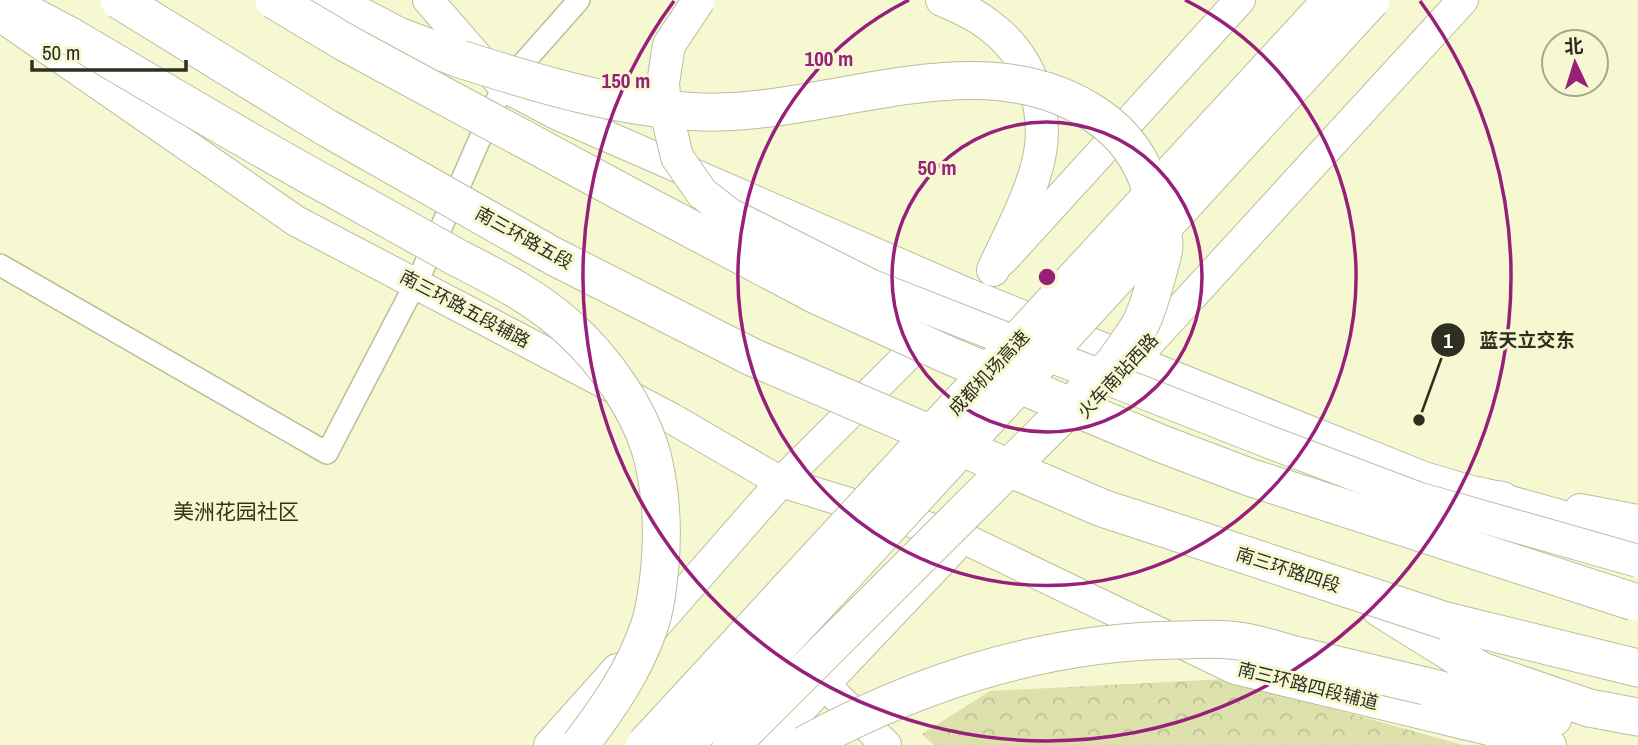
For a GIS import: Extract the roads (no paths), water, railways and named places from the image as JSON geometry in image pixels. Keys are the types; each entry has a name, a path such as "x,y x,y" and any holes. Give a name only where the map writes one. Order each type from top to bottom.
{"highway":[{"path":"2,0 70,36 292,166 524,294 568,327 605,369 627,401 653,459 660,512 661,549 653,612 641,647 627,679 580,745"},
{"name":"南三环路五段","path":"119,0 327,128 553,256 752,357 947,441"},
{"path":"274,0 357,49 816,295 1002,378 1249,477 1636,603"},
{"path":"329,0 398,36 460,60 547,87 638,105 703,112 757,109 944,82 995,81 1041,88 1079,103 1106,121 1134,150 1148,179 1159,214 1164,246 1141,323 1115,362 731,745"},
{"name":"成都机场高速","path":"645,745 1332,0"},
{"name":"成都机场高速","path":"685,745 1371,0"},
{"name":"南三环路四段","path":"947,441 1102,508 1352,591 1437,629 1638,668"},
{"path":"1437,629 1481,671 1589,708 1638,717"},
{"path":"804,745 840,725 982,668 1028,657 1116,643 1229,639 1638,739"}],"main road":[{"path":"428,0 503,86 558,115 969,294 1424,477 1638,538"},
{"path":"699,0 669,45 663,83 665,106 677,157 702,194 729,214 872,286 1277,445 1417,498 1638,561"},
{"path":"942,0 969,12 1004,39 1037,89 1042,127 1036,169 993,270"},
{"path":"549,745 781,482 993,270 1240,0"},
{"name":"火车南站西路","path":"767,745 823,683 1134,359 1463,0"},
{"name":"南三环路五段辅路","path":"0,16 296,221 671,418 781,482 963,538"},
{"path":"1478,493 1638,520"},
{"name":"南三环路四段辅道","path":"963,538 1234,669 1551,745"},
{"path":"823,683 878,741"}],"street":[{"path":"0,265 327,453 415,283 503,86 579,0"}],"place":[{"name":"蓝天立交东","path":"1419,420"}],"district":[{"name":"美洲花园社区","path":"236,512"}]}
